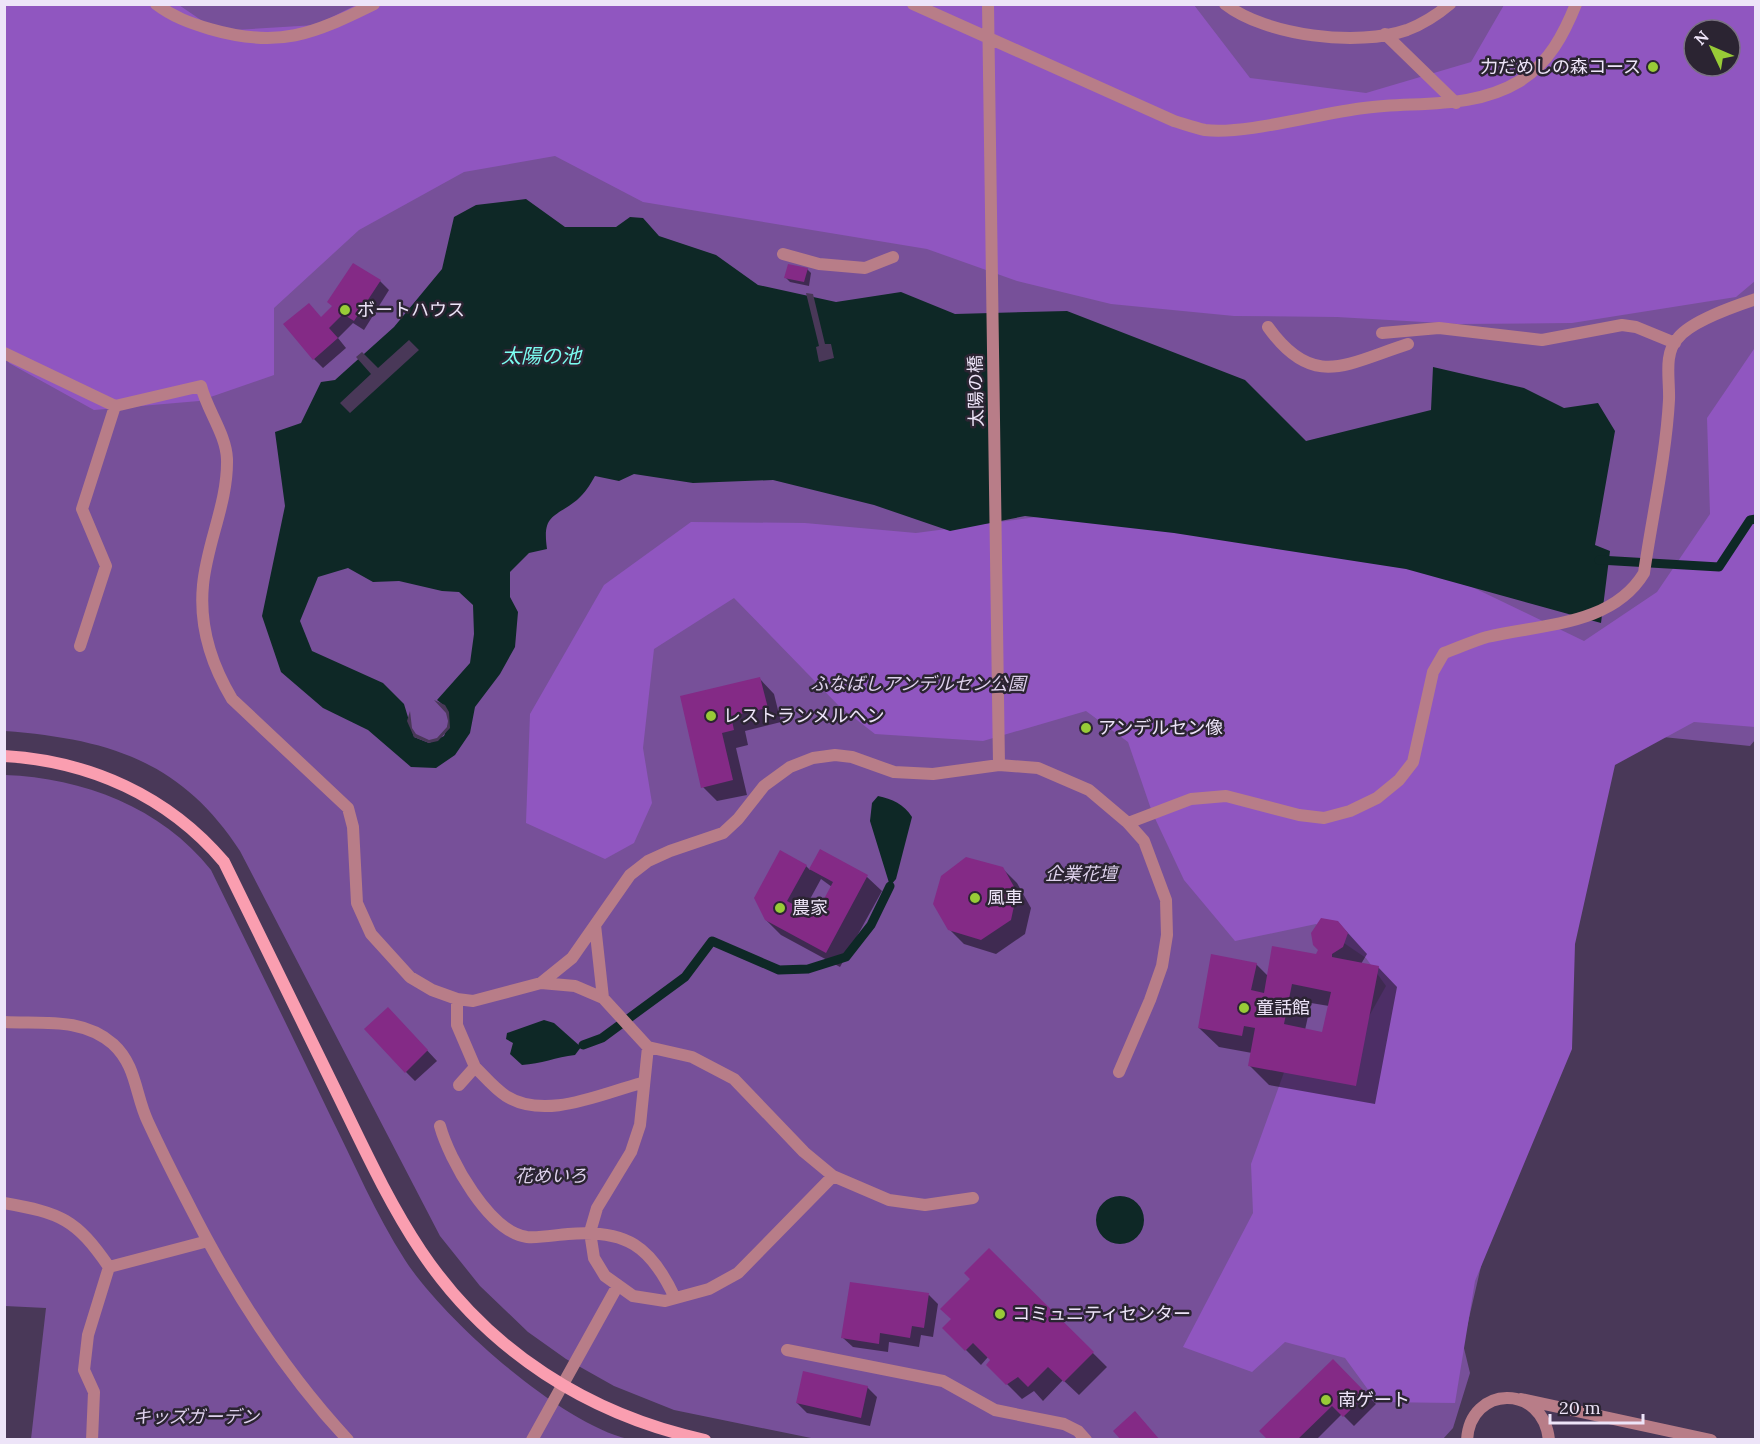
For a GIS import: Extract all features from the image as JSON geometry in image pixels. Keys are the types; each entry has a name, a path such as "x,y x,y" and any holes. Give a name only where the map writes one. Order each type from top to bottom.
{"street":[{"path":"156,4 188,22 233,36 266,40 319,30 374,4"},
{"path":"913,4 1174,121 1206,130 1244,128 1366,107 1456,103 1494,94 1535,69 1565,32 1576,4"},
{"name":"太陽の橋","path":"988,4 999,765"},
{"path":"1225,4 1238,14 1275,29 1313,35 1364,37 1405,30 1432,18 1450,4"},
{"path":"1385,34 1456,103"},
{"path":"783,254 819,264 865,268 893,256"},
{"path":"1128,823 1191,799 1226,796 1299,815 1324,818 1350,811 1377,798 1399,780 1413,762 1433,672 1444,653 1485,638 1593,614 1611,607 1630,592 1644,573 1669,400 1669,361 1675,344 1683,334 1722,310 1755,299"},
{"path":"1382,333 1439,328 1542,340 1622,325 1636,327 1675,344"},
{"path":"1268,327 1296,358 1325,368 1408,344"},
{"path":"4,353 115,406 201,386 227,458 223,506 203,584 202,613 207,645 220,680 232,699 348,808 353,827 357,903 371,934 410,976 432,990 457,999 473,1001 541,983 575,986 603,998 648,1047 692,1057 734,1079 804,1152 833,1176 889,1200 907,1203 925,1205 972,1198"},
{"path":"80,646 106,566 82,509 115,406"},
{"path":"541,983 572,958 630,875 663,854 723,833 738,819 764,786 790,767 813,758 835,755 852,757 894,772 933,774 999,765 1038,768 1089,790 1128,823 1144,841 1166,900 1167,935 1162,966 1119,1072"},
{"path":"4,756 81,768 125,784 184,822 208,843 224,862 374,1168 420,1250 439,1276 462,1303 510,1348 551,1380 635,1420 705,1440"},
{"path":"595,925 603,998"},
{"path":"457,999 457,1025 475,1067 507,1096 541,1106 565,1104 642,1083"},
{"path":"4,1022 66,1023 90,1029 114,1045 133,1071 147,1120 208,1241 282,1359 315,1404 348,1440"},
{"path":"648,1047 642,1083 640,1125 631,1152 597,1208 590,1232 594,1258 605,1276 633,1296 665,1301 709,1289 738,1274 833,1176"},
{"path":"459,1085 475,1067"},
{"path":"440,1126 446,1147 491,1217 507,1230 527,1237 590,1232 611,1234 637,1245 654,1259 675,1298"},
{"path":"4,1203 57,1214 75,1224 109,1267"},
{"path":"109,1267 208,1241"},
{"path":"92,1440 94,1392 84,1370 88,1335 109,1267"},
{"path":"533,1438 618,1285"},
{"path":"787,1350 943,1381 995,1410 1064,1424 1078,1431 1086,1440"},
{"path":"1467,1440 1468,1429 1473,1417 1482,1407 1508,1397 1711,1440"},
{"path":"1521,1399 1543,1416 1549,1440"}],"green space":[{"path":"358,4 1194,5 1250,78 1366,93 1471,62 1504,5 1755,5 1755,281 1736,297 1572,323 1458,324 1337,317 1234,316 1111,304 1017,281 927,249 643,202 555,156 464,172 359,230 274,308 274,375 199,401 94,410 9,363 5,356 4,5 179,5 217,31 316,25"},
{"name":"ふなばしアンデルセン公園","path":"4,5 1755,5 1755,740 1750,746 1605,731 1463,1344 1470,1373 1453,1428 1443,1439 816,1439 674,1410 614,1386 566,1359 528,1332 480,1286 440,1236 240,851 217,820 193,795 167,775 139,760 109,748 42,735 5,731"},
{"path":"1754,349 1755,727 1694,722 1615,765 1575,944 1572,1049 1475,1281 1455,1403 1377,1402 1345,1358 1285,1342 1252,1372 1183,1347 1253,1213 1251,1164 1287,1064 1341,1066 1386,986 1366,958 1316,924 1235,941 1184,880 1152,812 1128,742 1086,711 983,741 875,734 839,706 734,598 654,649 643,748 652,803 634,843 605,859 526,823 530,714 604,585 691,522 805,523 916,533 1052,515 1284,527 1472,587 1584,641 1657,592 1710,514 1707,418"},
{"name":"キッズガーデン","path":"5,775 63,782 118,800 169,829 191,848 211,870 366,1189 405,1260 447,1311 505,1366 537,1391 570,1412 600,1429 628,1439 31,1439 46,1308 5,1306"}],"water":[{"name":"太陽の池","path":"526,199 565,227 616,227 630,217 643,218 659,236 716,255 758,285 836,302 901,292 955,314 1067,311 1245,380 1306,441 1431,410 1433,367 1524,388 1564,408 1598,403 1615,431 1595,545 1610,551 1601,623 1406,569 1174,533 1025,516 950,531 874,505 773,480 693,483 634,474 619,481 595,476 580,497 556,514 548,523 547,549 529,553 510,572 510,597 518,612 515,647 500,674 475,707 470,733 455,755 436,768 411,767 368,730 323,708 281,672 262,616 285,506 275,432 301,423 321,382 335,380 394,327 442,269 454,217 476,205","holes":["348,568 373,582 399,581 442,591 459,592 473,605 474,634 470,663 437,700 448,712 448,725 444,736 429,743 414,737 404,704 383,683 312,651 300,621 318,577"]},
{"path":"878,796 897,803 912,817 896,879 890,886 870,821 872,803"},
{"path":"544,1020 554,1023 581,1047 575,1055 522,1065 510,1054 513,1043 506,1039 507,1033"},
{"path":"1120,1196 1137,1203 1144,1220 1137,1237 1120,1244 1103,1237 1096,1220 1103,1203"}],"pier":[{"path":"806,293 813,294 825,344 831,344 834,358 819,362 816,347 819,346"},
{"path":"409,340 419,350 350,413 340,403 371,374 356,357 362,352 378,368"},
{"path":"434,700 445,705 449,712 450,728 438,741 429,743 414,737 407,721 410,711 412,728 416,734 429,740 437,738 447,727 448,721 446,713"}],"building":[{"name":"ボートハウス","path":"353,263 381,280 354,321 343,314 329,328 338,338 313,360 283,324 309,303 321,317 332,306 327,302"},
{"path":"788,264 808,268 804,282 784,278"},
{"path":"760,677 768,708 731,716 734,730 722,733 733,780 701,788 680,696"},
{"name":"農家","path":"820,849 868,875 826,953 765,920 754,898 780,850 807,865 787,901 815,916 833,882 809,869"},
{"name":"風車","path":"966,857 1003,867 1017,892 1011,920 981,940 948,930 933,904 941,876"},
{"name":"童話館","path":"1321,918 1338,921 1348,933 1343,947 1332,954 1332,957 1379,966 1356,1086 1248,1066 1255,1028 1244,1026 1242,1036 1198,1028 1211,954 1257,963 1251,990 1264,993 1272,946 1316,954 1318,950 1313,945 1311,933","holes":["1292,984 1331,992 1322,1032 1284,1024"]},
{"path":"388,1007 428,1050 405,1073 364,1029"},
{"name":"コミュニティセンター","path":"989,1248 1094,1352 1064,1382 1048,1367 1028,1387 1018,1377 1006,1385 986,1365 990,1360 973,1343 965,1351 942,1328 951,1319 940,1309 970,1279 964,1273"},
{"path":"850,1282 929,1293 924,1328 912,1326 910,1338 880,1333 879,1344 841,1338"},
{"name":"南ゲート","path":"1333,1359 1367,1394 1343,1417 1332,1406 1297,1440 1268,1440 1259,1431"},
{"path":"803,1371 868,1386 861,1418 796,1403"},
{"path":"1135,1411 1160,1440 1121,1440 1113,1431"}],"waterway":[{"path":"1599,560 1719,567 1750,520 1756,519"},
{"path":"583,1045 602,1038 685,977 712,941 779,970 808,969 846,957 871,925 890,886"}],"place":[{"name":"力だめしの森コース","path":"1653,67"},
{"name":"ボートハウス","path":"345,310"},
{"name":"レストランメルヘン","path":"711,716"},
{"name":"アンデルセン像","path":"1086,728"},
{"name":"風車","path":"975,898"},
{"name":"農家","path":"780,908"},
{"name":"童話館","path":"1244,1008"},
{"name":"コミュニティセンター","path":"1000,1314"},
{"name":"南ゲート","path":"1326,1400"}],"park label":[{"name":"企業花壇","path":"1081,874"},
{"name":"花めいろ","path":"551,1176"}]}
